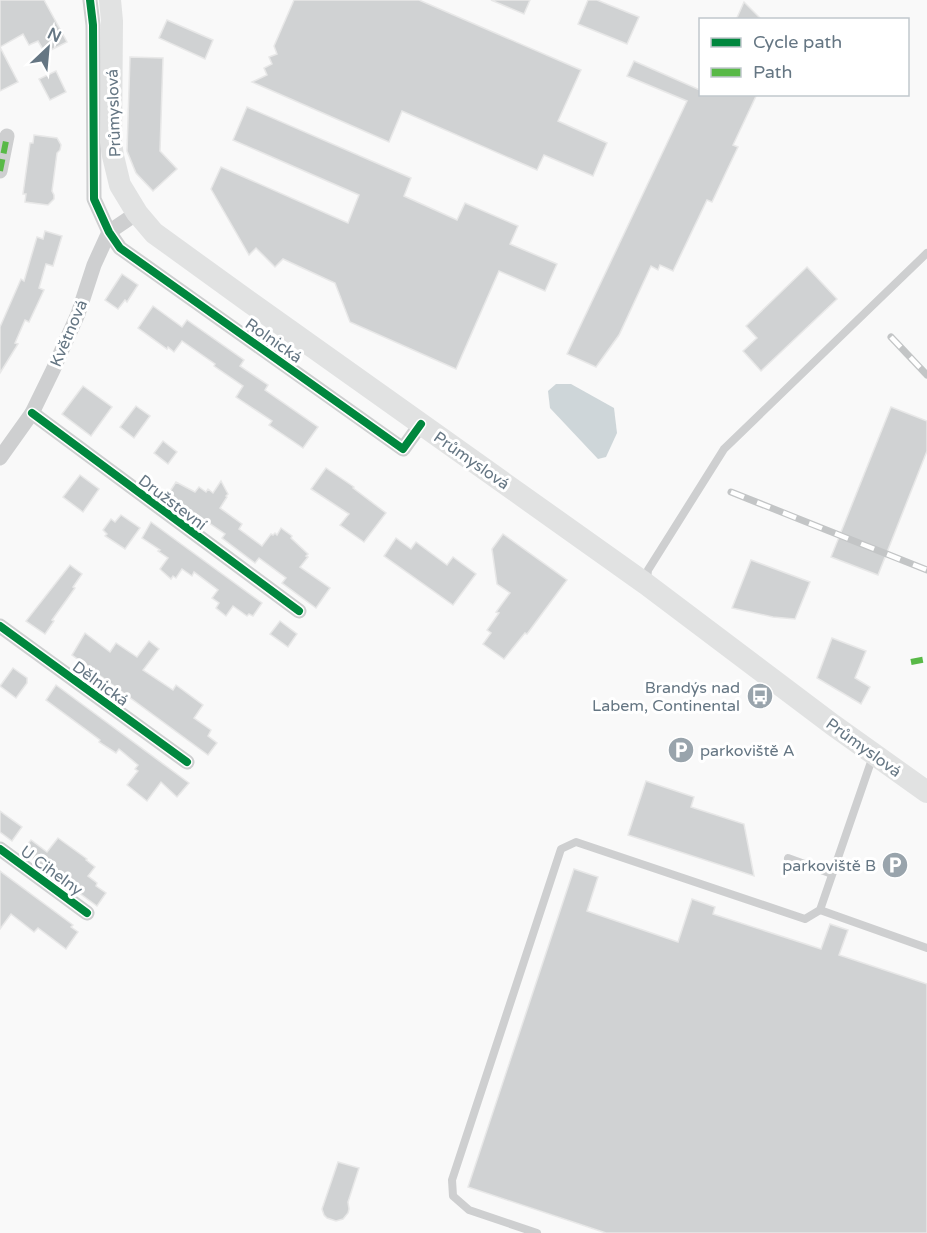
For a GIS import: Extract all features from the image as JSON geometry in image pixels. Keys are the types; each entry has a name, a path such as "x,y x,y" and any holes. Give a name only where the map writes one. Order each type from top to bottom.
{"main road":[{"name":"Průmyslová","path":"110,0 112,156 120,185 128,200 154,233 646,584 927,792"}],"street":[{"path":"90,0 93,25 94,199 109,232 137,213"},
{"path":"0,171 7,136"},
{"name":"Květnová","path":"0,458 32,413 78,314 94,265 109,232"},
{"name":"Rolnická","path":"109,232 120,248 403,449 421,424"},
{"name":"Družstevní","path":"32,413 299,611"},
{"name":"Dělnická","path":"0,626 187,762"},
{"name":"U Cihelny","path":"0,849 87,913"}],"lane":[{"path":"646,584 648,570 724,449 927,253"},
{"path":"537,1233 469,1210 453,1196 452,1180 561,849 576,842 805,919 820,910 874,755"},
{"path":"788,858 832,874"},
{"path":"820,910 927,948"}],"shaded area":[{"path":"556,384 571,384 614,408 617,433 606,457 598,459 550,408 548,391"}],"building":[{"path":"0,0 44,0 67,42 45,53 38,41 29,45 23,34 0,47"},
{"path":"294,0 419,0 581,70 558,121 607,143 593,176 544,155 537,170 402,111 389,142 252,82 267,75 264,68 272,64 269,57 277,54 274,46"},
{"path":"491,0 530,0 524,14"},
{"path":"588,0 597,0 639,17 627,44 578,24"},
{"path":"744,2 760,18 737,18"},
{"path":"167,20 213,40 205,59 159,38"},
{"path":"0,47 18,82 0,91"},
{"path":"130,57 163,58 160,151 177,169 153,191 136,173 127,151"},
{"path":"634,61 699,90 699,96 756,96 733,145 738,147 712,202 707,200 673,271 660,265 658,270 651,266 619,335 596,367 567,354 687,101 627,76"},
{"path":"56,71 66,92 50,100 39,79"},
{"path":"247,107 411,178 404,196 457,220 465,203 518,226 510,244 557,264 545,291 499,271 456,369 350,322 335,283 283,259 275,267 256,248 249,255 211,189 221,167 348,223 359,195 233,140"},
{"path":"34,135 57,138 61,145 57,153 52,191 54,199 48,205 25,202 26,194 23,194 30,143 33,143"},
{"path":"45,231 62,236 53,266 46,264 39,288 44,290 29,322 25,320 15,343 18,344 0,373 0,327 21,279 24,281 37,237 43,239"},
{"path":"807,267 837,299 761,371 743,351 757,338 746,326"},
{"path":"122,274 138,285 127,302 125,300 118,309 105,300"},
{"path":"153,306 182,327 187,320 244,360 240,366 268,385 265,390 318,427 303,448 269,425 272,421 236,397 243,386 214,366 215,364 182,341 174,352 138,328"},
{"path":"83,386 112,407 91,436 62,414"},
{"path":"136,406 150,416 134,438 120,427"},
{"path":"891,407 927,421 927,451 878,575 831,557"},
{"path":"163,441 177,452 168,464 154,453"},
{"path":"326,468 386,513 364,542 340,525 349,514 311,489"},
{"path":"80,475 99,489 83,512 63,497"},
{"path":"221,481 228,494 220,508 242,524 239,529 262,546 271,534 277,535 281,528 292,536 291,538 308,554 300,567 330,588 316,608 282,583 286,578 259,558 255,563 222,538 225,534 167,496 176,482 195,492 199,487 206,492 208,489 213,493"},
{"path":"121,515 140,528 125,549 105,536 107,534 103,530 111,519 115,522"},
{"path":"151,522 262,603 253,616 249,614 247,616 233,606 226,616 216,608 219,603 212,598 218,590 194,572 192,576 182,569 176,578 173,576 171,579 162,571 160,569 168,558 142,538"},
{"path":"503,534 567,580 527,634 525,633 504,659 483,644 491,633 487,630 499,613 496,612 510,593 497,584 492,549"},
{"path":"396,538 411,549 416,542 447,565 453,557 476,574 453,605 384,556"},
{"path":"751,560 810,582 795,619 773,617 732,608"},
{"path":"70,565 82,574 45,634 26,621"},
{"path":"280,621 297,634 288,647 270,634"},
{"path":"85,633 110,652 116,643 137,657 149,641 159,649 143,670 173,690 176,685 203,705 194,718 211,730 208,736 217,743 208,755 72,655"},
{"path":"832,638 866,651 855,678 870,687 861,704 817,678"},
{"path":"13,668 27,678 27,683 16,698 0,686"},
{"path":"56,685 189,783 177,797 161,782 147,801 127,785 138,771 135,769 138,765 119,749 116,753 99,742 100,740 46,700"},
{"path":"646,781 694,797 691,807 744,824 754,876 628,835"},
{"path":"0,811 22,827 12,841 0,832"},
{"path":"58,838 95,867 88,876 106,893 97,906 22,851 31,840 47,852"},
{"path":"574,869 598,877 587,911 678,942 692,899 715,907 713,914 821,949 830,924 848,930 839,955 927,984 927,1233 606,1233 468,1187"},
{"path":"0,871 73,925 71,927 78,932 66,949 38,928 34,932 11,914 0,929"},
{"path":"338,1162 359,1168 348,1202 348,1213 343,1219 336,1221 327,1218 322,1209"}],"railway":[{"path":"891,337 927,375"},
{"path":"731,492 927,570"}],"marked path":[{"path":"0,171 7,136"},
{"path":"911,662 927,659"}],"cycle path":[{"path":"90,0 93,25 94,199 109,232 120,248 403,449 421,424"},
{"path":"32,413 299,611"},
{"path":"0,626 187,762"},
{"path":"0,849 87,913"}],"place":[{"name":"Brandýs nad Labem, Continental","path":"760,696"},
{"name":"parkoviště A","path":"681,750"},
{"name":"parkoviště B","path":"895,865"}]}
